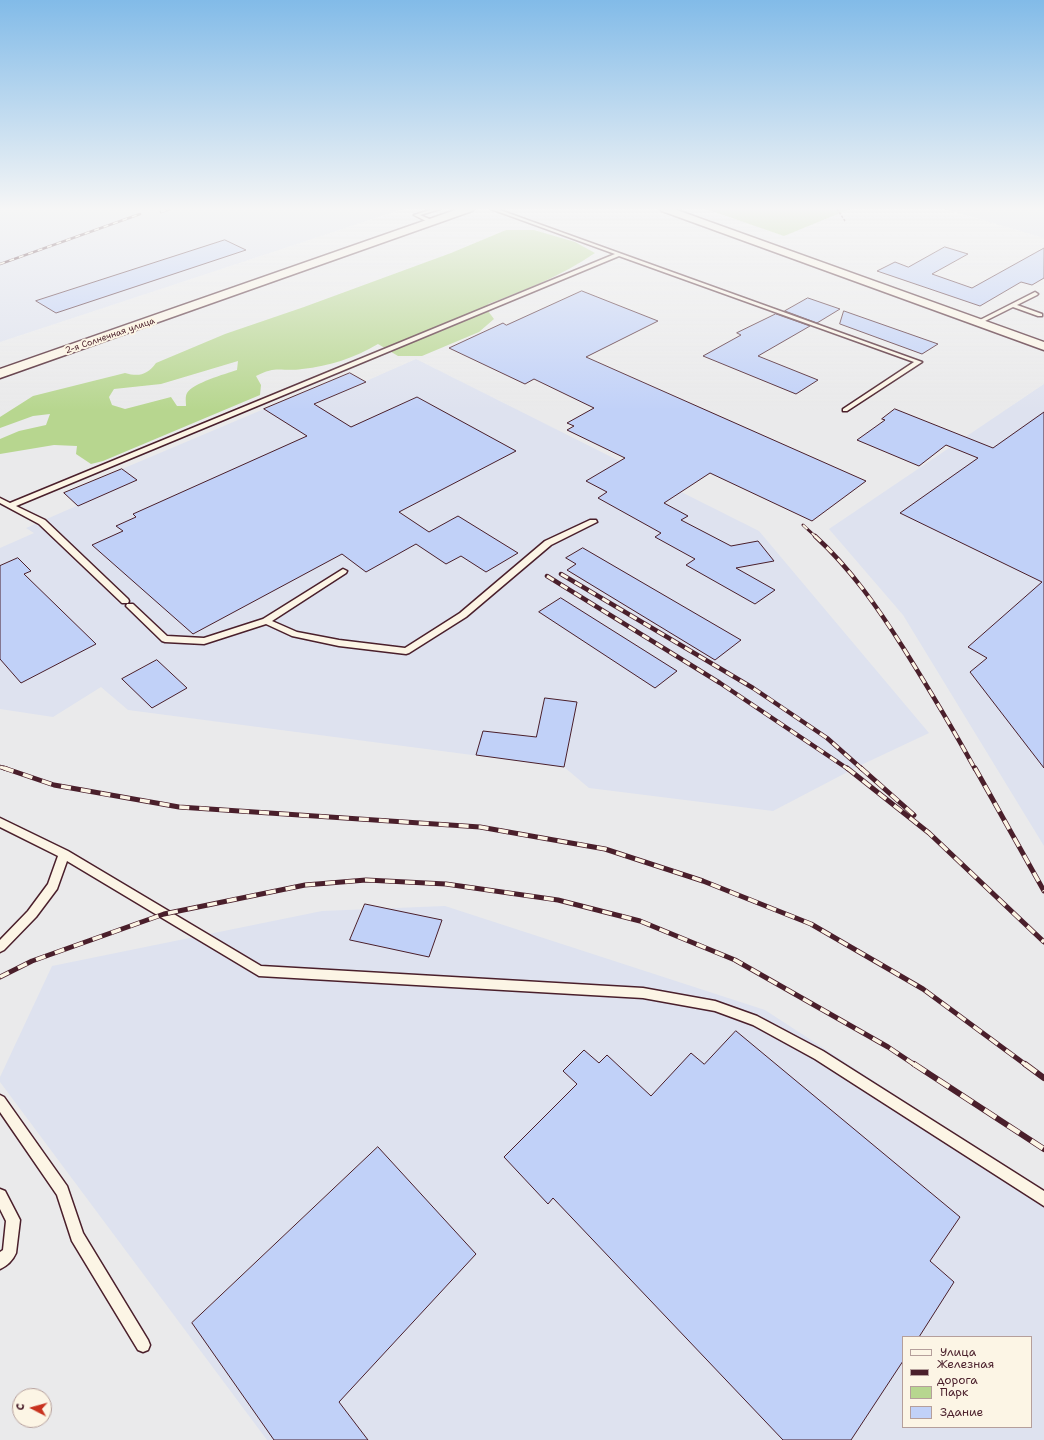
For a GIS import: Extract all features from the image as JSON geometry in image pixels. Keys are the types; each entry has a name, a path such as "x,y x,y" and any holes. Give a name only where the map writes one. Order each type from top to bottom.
{"main road":[{"name":"2-я Солнечная улица","path":"0,374 278,276"}],"street":[{"path":"852,276 1044,346"}],"lane":[{"path":"11,505 566,276"},
{"path":"681,276 919,362 845,410"},
{"path":"979,322 1035,294"},
{"path":"1012,305 1040,315"},
{"path":"0,500 42,522 165,639 204,641 266,621 343,571"},
{"path":"266,621 295,634 339,643 406,651 463,615 548,543 593,522"},
{"path":"0,822 64,854 259,971 643,993 715,1006 757,1021 819,1055 1044,1200"},
{"path":"0,947 32,914 53,886 64,854"},
{"path":"0,1101 62,1191 77,1236 143,1345"},
{"path":"0,1196 13,1220 9,1253 0,1262"}],"shaded area":[{"path":"0,276 199,276 0,342"},
{"path":"416,359 759,531 929,733 859,766 773,811 589,788 564,767 128,710 101,687 53,717 0,709 0,548 34,533 26,528 136,480 122,469 264,409 280,419"},
{"path":"1044,384 1044,846 903,615 829,529"},
{"path":"445,906 765,1010 1044,1192 1044,1440 267,1440 0,1082 0,1077 52,966 322,911"}],"green space":[{"path":"388,276 555,276 488,304 488,311 494,319 479,332 422,356 398,356 378,344 351,357 322,366 295,370 269,371 256,376 261,385 260,395 103,461 91,464 76,454 77,446 54,445 0,454 0,439 19,431 46,425 50,414 33,416 0,428 0,417 33,396 125,373 139,375 149,370 156,363 225,334","holes":["238,361 237,370 210,379 190,389 186,395 186,406 177,406 171,397 125,409 112,405 109,397 114,389 161,384"]}],"building":[{"path":"113,276 167,276 56,313 36,301"},
{"path":"892,276 938,276 972,288 993,276 1044,276 1044,278 1032,285 1021,282 980,306"},
{"path":"582,291 658,321 586,357 866,481 812,521 710,473 664,503 688,516 681,520 731,546 758,541 774,561 736,568 775,590 755,604 686,565 695,559 655,537 661,533 598,498 607,492 586,481 625,458 567,430 574,426 567,423 594,408 534,379 525,384 449,348 503,323 506,325"},
{"path":"808,298 840,309 817,323 785,311"},
{"path":"844,311 938,344 922,354 840,324"},
{"path":"776,314 810,326 758,356 818,380 796,394 703,356 741,335 737,333"},
{"path":"350,373 366,382 314,404 351,427 417,397 516,451 399,512 429,532 458,516 518,553 486,572 461,556 446,564 416,544 366,572 342,554 193,634 92,545 123,531 116,526 136,517 133,514 307,436 264,409"},
{"path":"895,409 993,448 1044,412 1044,768 970,672 987,658 968,647 1042,582 900,513 978,458 946,445 919,466 857,440 885,420 882,419"},
{"path":"122,469 137,480 78,506 64,493"},
{"path":"583,548 741,640 715,660 567,570 576,564 566,558"},
{"path":"18,558 31,571 24,574 96,644 21,683 0,659 0,566"},
{"path":"561,598 677,671 655,688 539,612"},
{"path":"157,660 187,688 152,708 122,679"},
{"path":"545,698 577,702 564,767 476,755 483,731 536,737"},
{"path":"365,904 442,920 429,957 350,940"},
{"path":"736,1031 960,1217 930,1261 954,1282 920,1336 902,1336 902,1363 851,1440 783,1440 553,1198 548,1204 504,1157 577,1084 563,1071 584,1050 599,1063 607,1055 651,1096 691,1053 704,1064"},
{"path":"378,1147 476,1254 339,1402 368,1440 274,1440 192,1323"}],"railway":[{"path":"803,525 816,537"},
{"path":"816,537 852,575 884,619 932,694 975,769"},
{"path":"561,574 753,688 827,738 862,769"},
{"path":"547,576 720,683 848,769"},
{"path":"0,767 7,769"},
{"path":"847,768 929,833 1044,942"},
{"path":"861,768 914,815"},
{"path":"975,768 1044,891"},
{"path":"7,769 54,785 179,807 480,827 605,849 703,881 811,924 923,989 1026,1065"},
{"path":"0,977 32,961 164,914 305,885 366,880 446,884 558,900 640,921 735,960 888,1047 915,1065"},
{"path":"914,1064 1044,1149"},
{"path":"1025,1064 1044,1078"}]}
